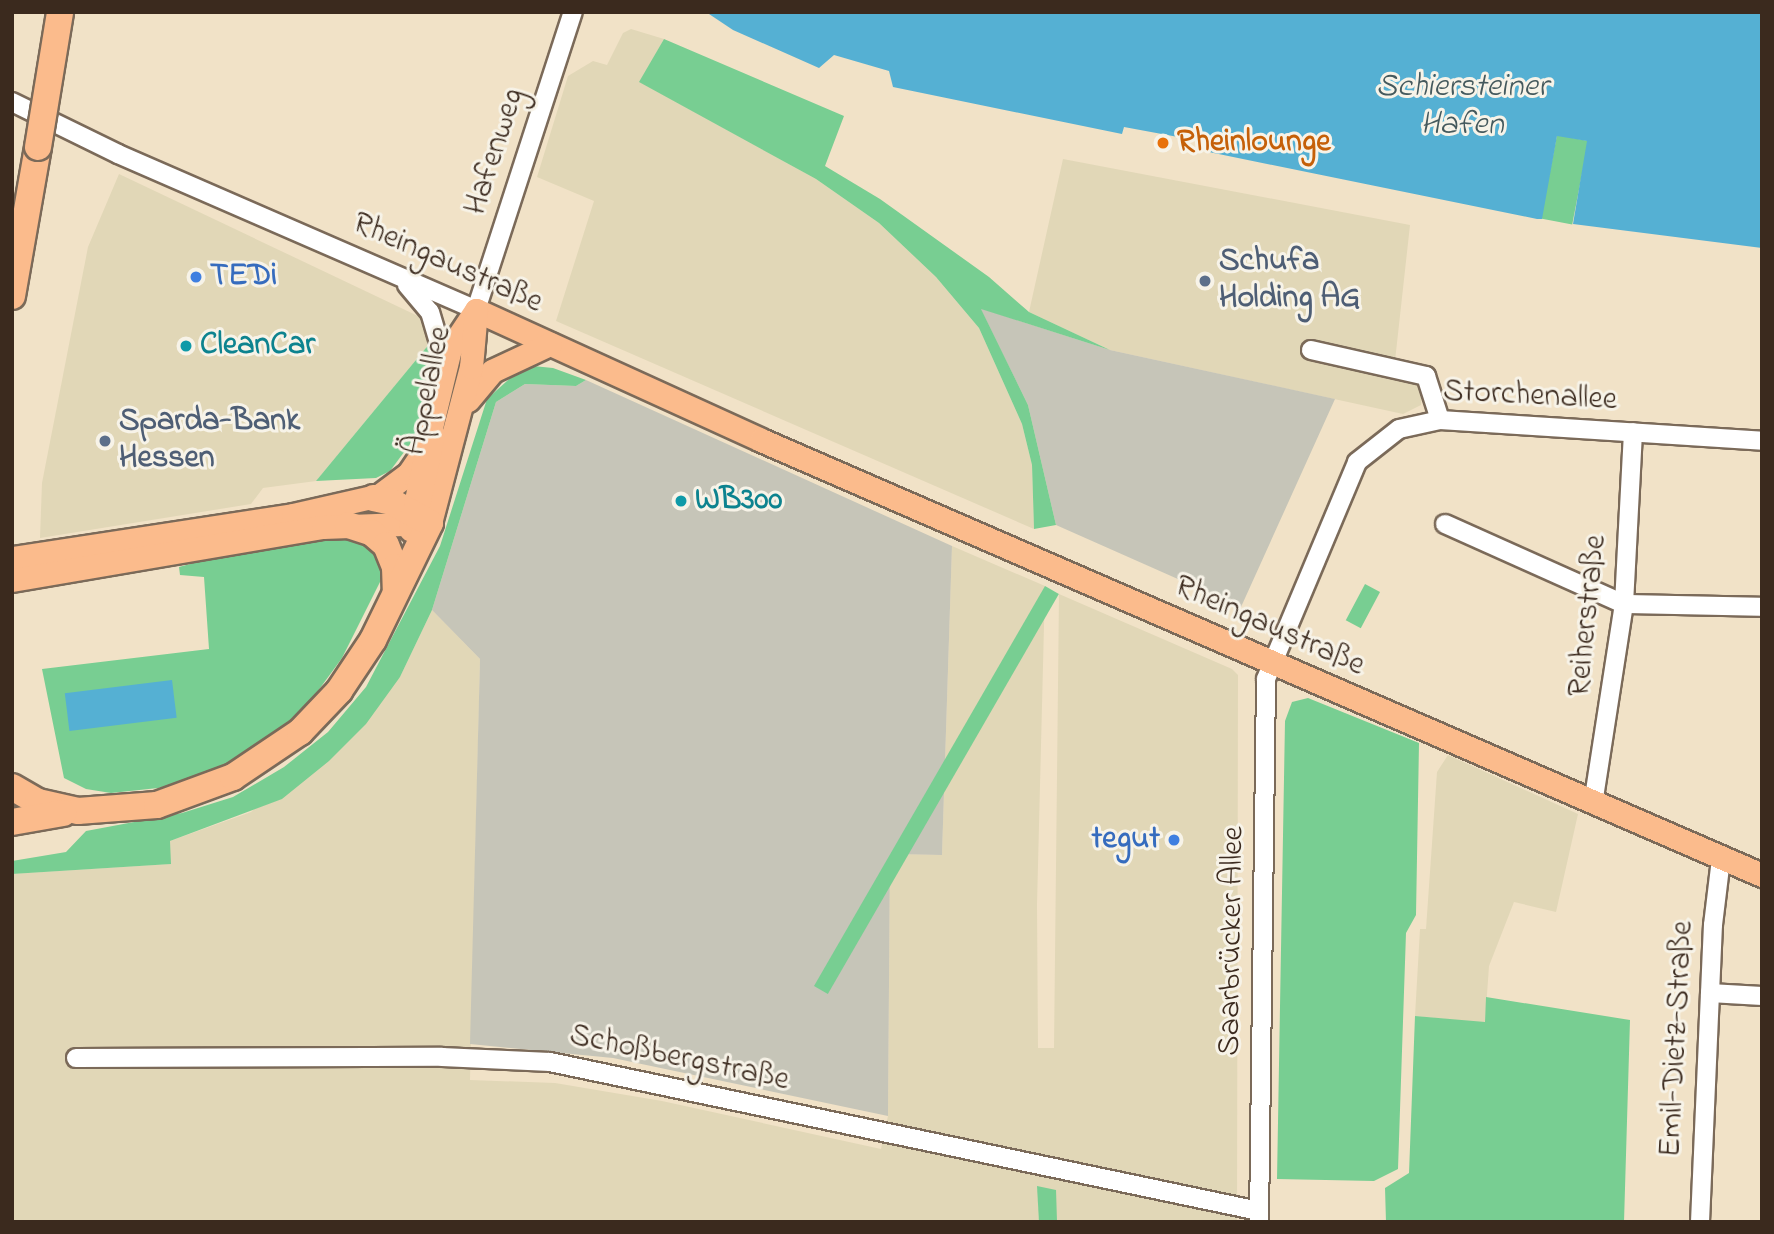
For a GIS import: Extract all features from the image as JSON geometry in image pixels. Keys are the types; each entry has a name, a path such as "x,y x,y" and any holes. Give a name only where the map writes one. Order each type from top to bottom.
{"highway":[{"path":"12,296 60,12"},
{"path":"12,821 78,811 117,811 183,797 233,777 268,757 313,720 339,691 373,640 396,596 407,568 419,520 432,435"},
{"path":"373,498 419,520"},
{"path":"348,525 372,533 386,545 395,567 396,596"},
{"path":"12,787 38,802 78,811"}],"main road":[{"name":"Rheingaustraße","path":"476,310 733,425 754,429 792,450 1593,804 1762,875"},
{"name":"Äppelallee","path":"12,558 373,498 409,473 432,435 445,363 461,328 476,310"},
{"name":"Äppelallee","path":"419,520 462,409 474,349 476,310"},
{"path":"462,409 492,371 550,344"},
{"path":"12,580 348,525 419,520"},
{"name":"Rheingaustraße","path":"1721,859 1762,869"}],"street":[{"name":"Hafenweg","path":"476,310 573,12"},
{"name":"Rheingaustraße","path":"12,102 476,310"},
{"path":"397,276 427,305 445,363"},
{"path":"1311,350 1426,376 1440,420"},
{"name":"Storchenallee","path":"1271,662 1357,462 1399,429 1440,420 1762,441"},
{"name":"Reiherstraße","path":"1593,804 1601,774 1624,604 1633,432"},
{"path":"1445,524 1624,604 1762,607"},
{"name":"Saarbrücker Allee","path":"1259,1217 1265,689 1271,662"},
{"name":"Emil-Dietz-Straße","path":"1700,1222 1710,993 1721,859"},
{"path":"1710,993 1762,996"},
{"name":"Schoßbergstraße","path":"76,1058 550,1062 1259,1217"}],"shaded area":[{"path":"631,29 664,39 640,82 816,179 879,223 936,277 979,328 1022,424 1032,465 1034,529 556,321 594,201 537,177 568,76 593,61 607,65 623,33"},
{"path":"1063,159 1410,225 1395,361 1422,389 1421,405 1403,414 1110,350 1029,312"},
{"path":"119,174 420,317 430,343 316,481 263,488 251,504 40,538 42,483 88,247"},
{"path":"980,308 1110,350 1335,399 1241,607 1056,525 1028,405"},
{"path":"586,380 952,546 942,855 890,854 888,1116 613,1058 470,1044 480,659 432,610 496,402 525,384 576,386"},
{"path":"952,546 1045,586 1037,905 1038,1048 1054,1048 1059,594 1232,669 1238,675 1237,1222 12,1222 12,874 170,864 170,841 251,812 400,677 432,610 480,659 470,1080 555,1083 662,1101 881,1149 888,1116 890,854 942,855"},
{"path":"1448,755 1578,814 1556,912 1514,902 1489,966 1485,1023 1415,1016 1420,929 1426,929 1437,772"}],"green space":[{"path":"664,39 844,116 825,166 880,199 989,277 1029,312 1110,350 981,309 1028,405 1056,525 1034,529 1032,465 1022,424 979,328 936,277 879,223 816,179 639,82"},
{"path":"1557,135 1588,141 1572,225 1541,218"},
{"path":"430,343 422,409 413,440 390,471 376,478 316,481"},
{"path":"533,366 553,368 586,380 576,386 525,384 496,402 432,610 400,677 366,724 329,761 282,799 170,841 171,864 12,874 12,861 66,852 86,831 182,813 233,797 284,767 328,732 366,687 440,546 487,399 519,370"},
{"path":"339,535 369,541 383,564 382,578 342,658 315,695 273,737 212,773 177,786 111,793 86,789 64,778 42,669 209,649 204,577 180,575 179,567 234,552"},
{"path":"1365,584 1380,592 1361,628 1346,620"},
{"path":"1045,586 1059,594 828,994 814,986"},
{"path":"1308,698 1419,743 1416,915 1406,933 1398,1169 1374,1181 1277,1179 1285,721 1292,702"},
{"path":"1486,997 1630,1020 1624,1222 1386,1222 1385,1188 1409,1173 1415,1016 1485,1022"},
{"path":"1037,1186 1056,1190 1057,1222 1039,1222"}],"water":[{"name":"Schiersteiner Hafen","path":"706,12 1762,12 1762,248 1573,224 1587,141 1557,136 1542,219 1537,219 1204,151 1205,142 1124,127 1122,134 893,87 889,71 834,55 819,68 733,30"},
{"path":"172,680 177,718 69,731 65,693"}],"place":[{"name":"Rheinlounge","path":"1163,143"},
{"name":"TEDi","path":"196,277"},
{"name":"Schufa Holding AG","path":"1205,281"},
{"name":"CleanCar","path":"186,346"},
{"name":"Sparda-Bank Hessen","path":"105,441"},
{"name":"WB300","path":"681,501"},
{"name":"tegut","path":"1174,840"}]}
